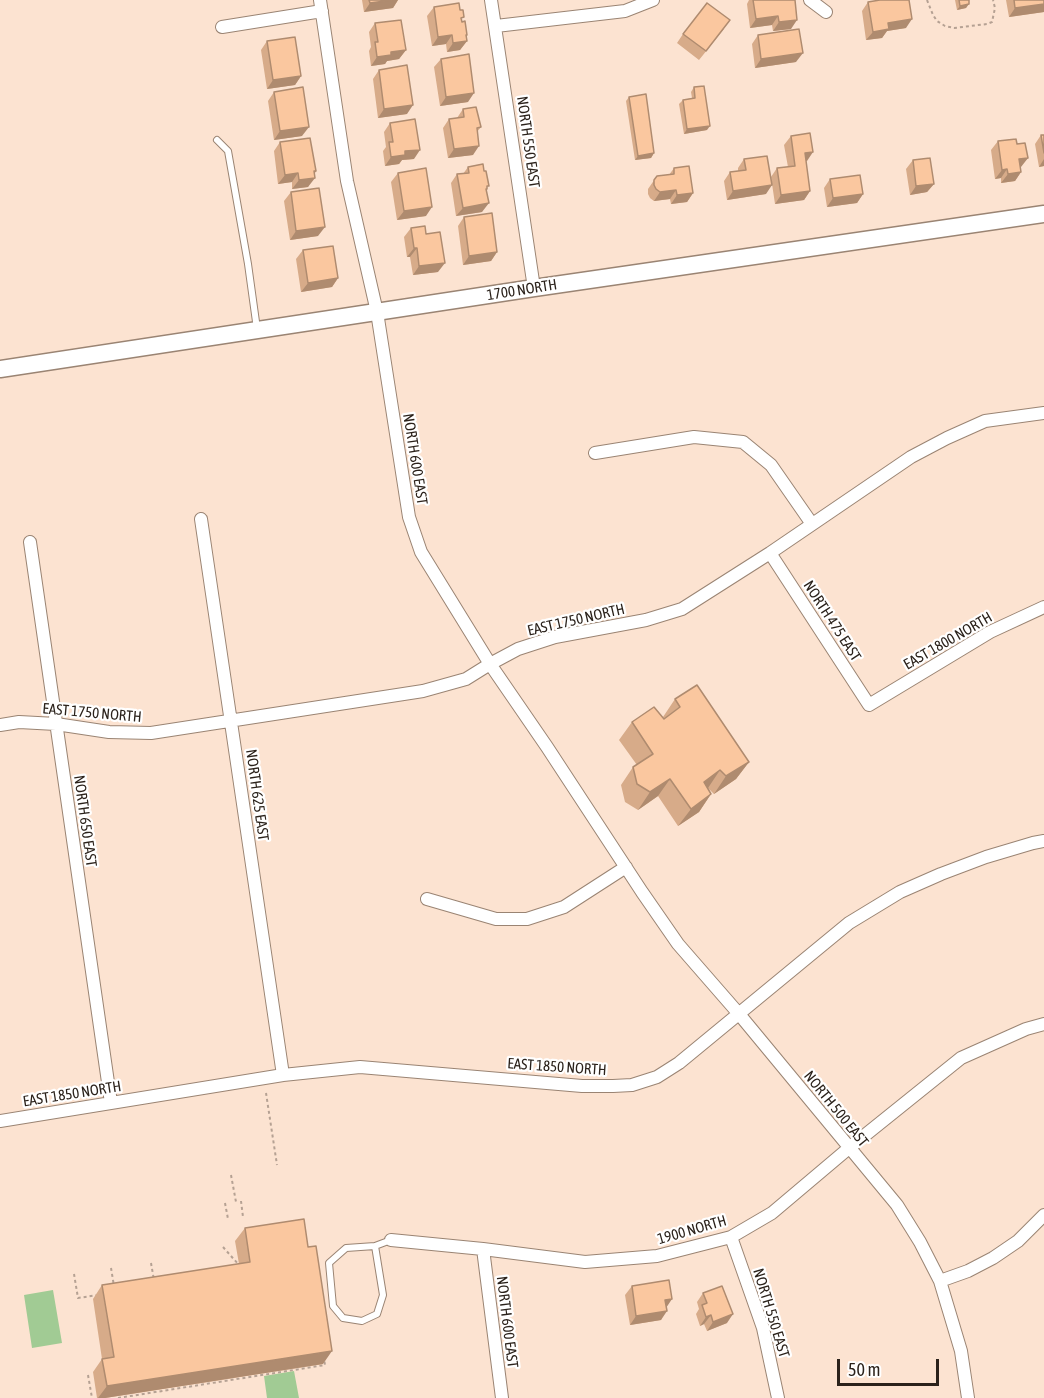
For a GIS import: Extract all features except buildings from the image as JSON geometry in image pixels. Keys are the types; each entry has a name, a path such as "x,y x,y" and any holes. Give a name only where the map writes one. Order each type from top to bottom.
{"street":[{"name":"NORTH 550 EAST","path":"491,0 534,288"},
{"path":"496,26 625,11 653,0"},
{"path":"810,0 826,12"},
{"path":"222,27 321,5"},
{"name":"NORTH 600 EAST","path":"321,5 346,180 377,312 410,517 421,552 490,664 626,867"},
{"name":"1700 NORTH","path":"0,369 1044,214"},
{"name":"EAST 1750 NORTH","path":"0,725 19,722 56,724 109,732 151,733 423,691 466,679 518,649 555,637 646,620 682,609 770,553 911,457 946,438 985,421 1044,413"},
{"path":"595,453 694,437 743,442 771,465 812,524"},
{"name":"NORTH 625 EAST","path":"201,519 283,1075"},
{"name":"NORTH 650 EAST","path":"30,543 111,1103"},
{"name":"NORTH 475 EAST","path":"770,553 869,705"},
{"name":"EAST 1800 NORTH","path":"869,705 990,632 1044,607"},
{"name":"EAST 1850 NORTH","path":"0,1121 283,1075 360,1067 582,1086 632,1085 657,1077 679,1063 849,922 900,892 941,874 986,857 1044,841"},
{"path":"427,899 496,919 527,918 564,907 626,867"},
{"name":"NORTH 500 EAST","path":"626,867 678,944 897,1205 940,1281 961,1352 968,1398"},
{"name":"1900 NORTH","path":"391,1240 585,1262 657,1256 730,1237 772,1213 961,1058 1026,1029 1044,1024"},
{"path":"940,1281 968,1271 993,1258 1018,1241 1044,1215"},
{"name":"NORTH 550 EAST","path":"730,1237 763,1328 778,1398"},
{"name":"NORTH 600 EAST","path":"483,1249 502,1398"}],"lane":[{"path":"217,140 228,151 257,330"},
{"path":"375,1246 383,1295 377,1314 362,1321 343,1318 333,1306 329,1263 346,1248 375,1246 391,1240"}],"path":[{"path":"927,0 937,21 954,28 992,22 995,8 993,0"},
{"path":"266,1093 277,1165"},
{"path":"231,1174 236,1202"},
{"path":"241,1201 243,1217"},
{"path":"225,1203 228,1219"},
{"path":"223,1247 239,1265"},
{"path":"151,1263 155,1286"},
{"path":"111,1268 115,1292"},
{"path":"74,1274 78,1298 106,1294"},
{"path":"118,1398 325,1365 323,1355"},
{"path":"88,1375 92,1398"}],"green space":[{"path":"53,1290 62,1343 32,1348 24,1295"},
{"path":"294,1371 299,1398 267,1398 264,1376"}]}
